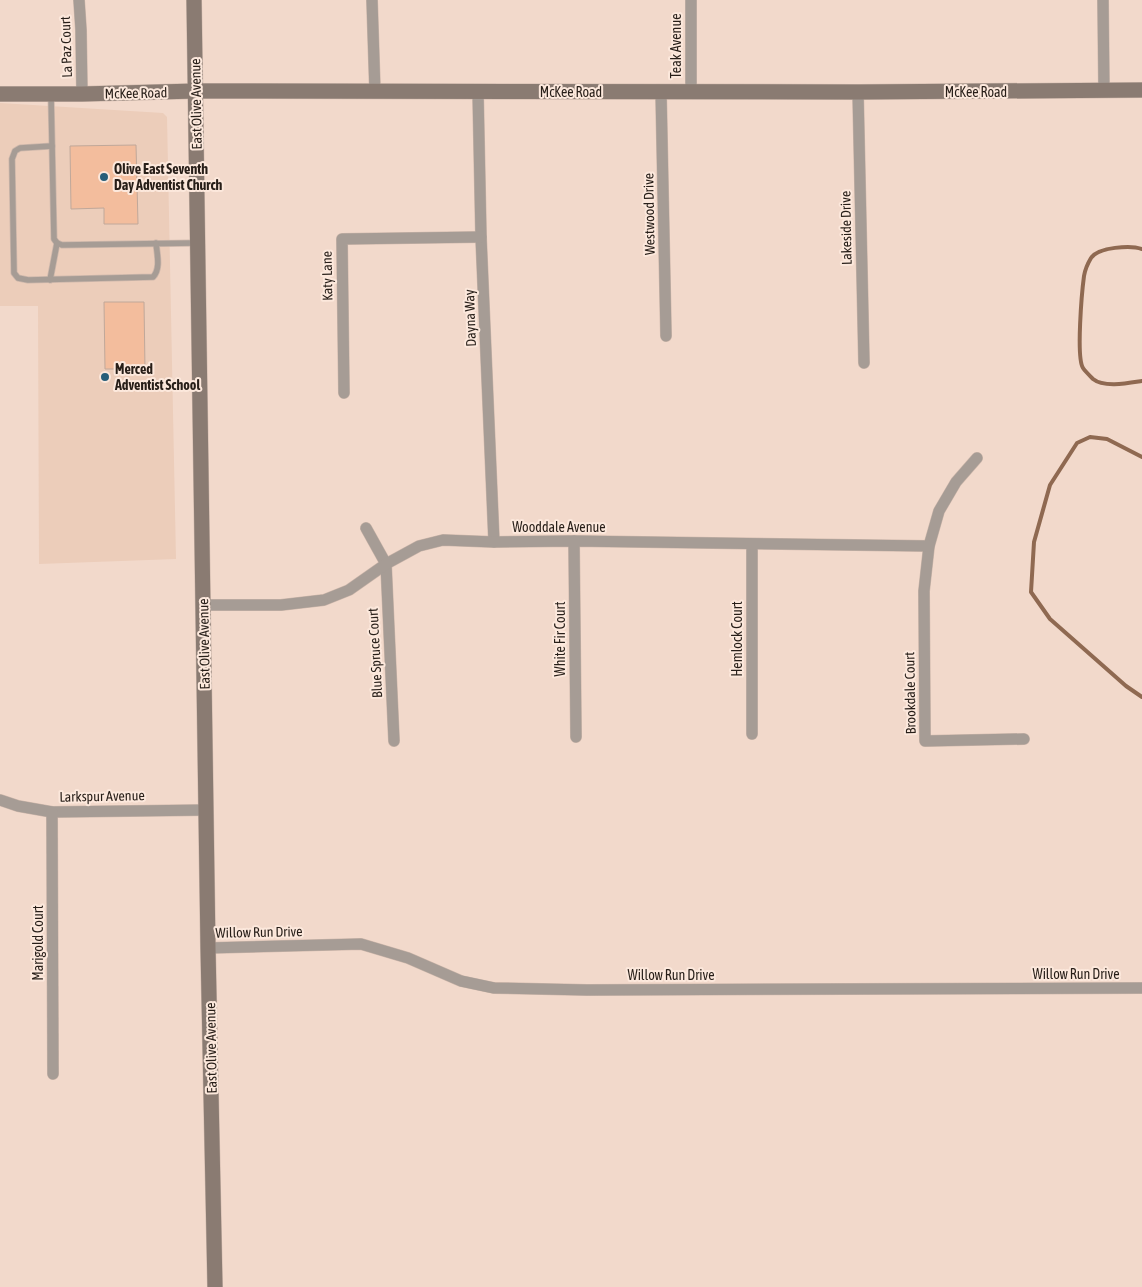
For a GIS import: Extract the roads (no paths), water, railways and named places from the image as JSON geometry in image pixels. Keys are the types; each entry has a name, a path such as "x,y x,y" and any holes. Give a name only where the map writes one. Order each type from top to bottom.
{"main road":[{"name":"East Olive Avenue","path":"194,0 215,1287"},
{"name":"McKee Road","path":"0,94 196,91 858,92 1142,90"}],"street":[{"name":"La Paz Court","path":"79,0 82,30 82,94"},
{"path":"372,0 375,92"},
{"name":"Teak Avenue","path":"691,0 691,92"},
{"path":"1103,0 1104,91"},
{"name":"Dayna Way","path":"478,92 481,237 494,542"},
{"name":"Westwood Drive","path":"661,92 666,336"},
{"name":"Lakeside Drive","path":"858,92 864,363"},
{"name":"Katy Lane","path":"344,393 342,239 481,237"},
{"path":"929,546 940,511 956,482 977,458"},
{"path":"366,528 386,564"},
{"name":"Wooddale Avenue","path":"204,605 281,605 324,600 349,590 386,564 419,546 442,540 929,546"},
{"name":"White Fir Court","path":"574,541 576,737"},
{"name":"Hemlock Court","path":"752,544 752,734"},
{"name":"Brookdale Court","path":"929,546 924,591 925,740 1024,740"},
{"name":"Blue Spruce Court","path":"386,564 394,741"},
{"name":"Larkspur Avenue","path":"0,800 18,806 52,812 207,810"},
{"name":"Marigold Court","path":"52,812 53,1074"},
{"name":"Willow Run Drive","path":"208,948 361,944 408,958 461,981 494,988 665,990 1142,988"}],"lane":[{"path":"51,94 54,239 57,243 62,245 198,242"},
{"path":"52,146 20,148 15,151 12,159 14,273 18,278 50,280 153,277 158,272 156,243"},
{"path":"50,280 57,243"}],"waterway":[{"path":"1142,249 1130,247 1107,249 1100,251 1091,258 1084,276 1080,338 1081,362 1083,368 1093,379 1110,384 1142,381"},
{"path":"1142,457 1107,439 1090,437 1077,443 1050,485 1034,542 1031,592 1050,619 1126,686 1142,697"}],"place":[{"name":"Olive East Seventh Day Adventist Church","path":"104,177"},
{"name":"Merced Adventist School","path":"105,377"}]}
